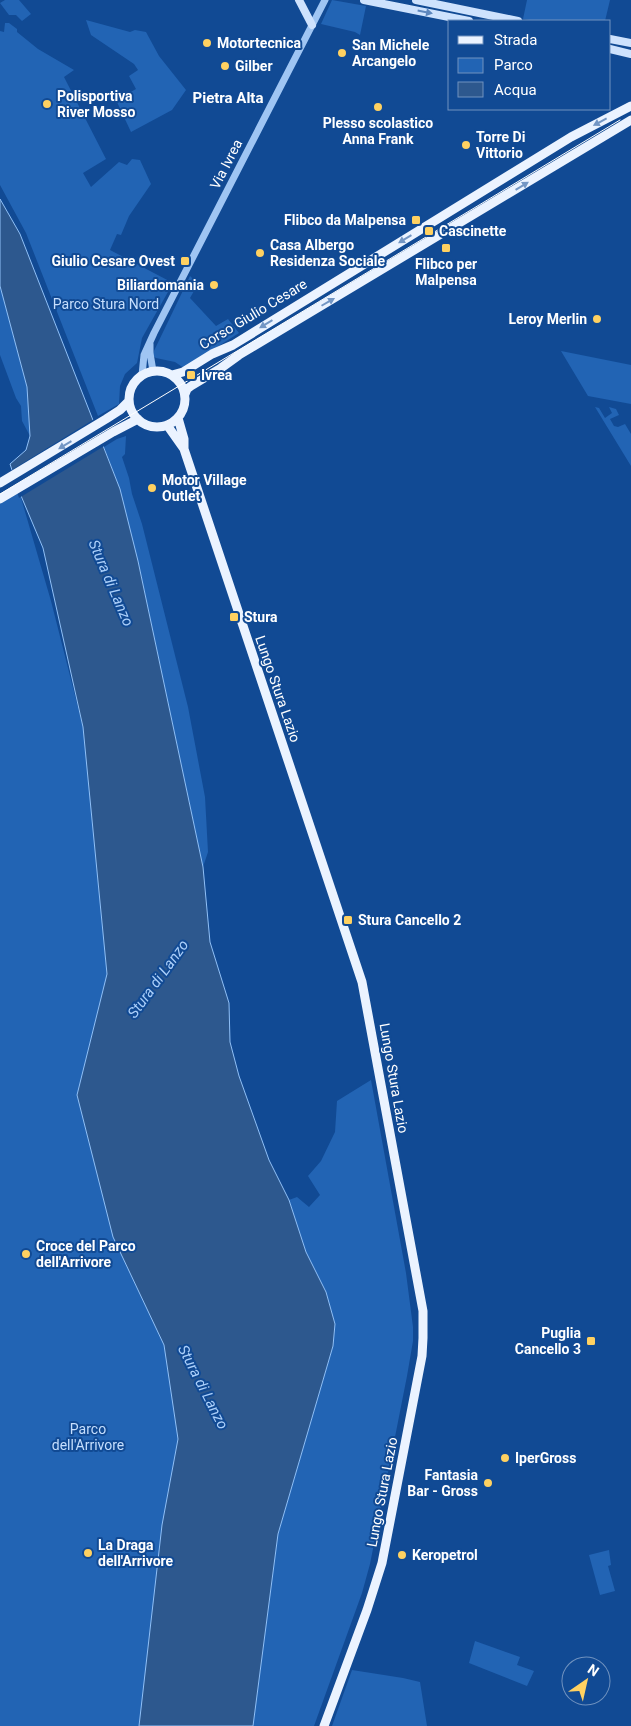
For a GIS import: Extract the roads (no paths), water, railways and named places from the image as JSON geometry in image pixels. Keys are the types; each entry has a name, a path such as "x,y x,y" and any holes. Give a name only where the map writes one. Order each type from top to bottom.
{"main road":[{"path":"299,0 312,25"},
{"path":"364,0 464,20"},
{"path":"416,0 513,20"},
{"path":"611,39 631,43"},
{"path":"611,49 631,54"},
{"name":"Corso Giulio Cesare","path":"172,375 183,372 212,354 232,345 571,137 630,106"},
{"name":"Corso Giulio Cesare","path":"185,394 191,386 239,355 631,120"},
{"path":"153,371 166,372 172,375 180,382 185,394 184,406 178,418 167,425 152,426 138,419 132,411 129,401 132,386 142,375 153,371"},
{"path":"1,483 106,420 129,401"},
{"name":"Lungo Stura Lazio","path":"178,418 184,439 184,449"},
{"path":"0,499 138,419"},
{"name":"Lungo Stura Lazio","path":"167,425 184,449 362,982 423,1310 424,1338 422,1356 382,1563 367,1610 324,1726"}],"street":[{"name":"Via Ivrea","path":"142,375 144,354 150,341 326,0"},
{"path":"150,341 153,371"}],"water":[{"name":"Stura di Lanzo","path":"0,199 20,234 120,489 138,561 203,867 210,942 229,1003 230,1042 239,1076 269,1160 289,1200 306,1252 326,1292 335,1324 333,1346 278,1534 253,1726 139,1726 162,1525 178,1439 164,1345 113,1237 77,1095 107,974 83,727 43,548 10,464 26,450 30,436 27,387 0,286"}],"tram line":[{"path":"0,494 620,120"}],"place":[{"name":"Motortecnica","path":"207,43"},
{"name":"San Michele Arcangelo","path":"342,53"},
{"name":"Gilber","path":"225,66"},
{"name":"Polisportiva River Mosso","path":"47,104"},
{"name":"Plesso scolastico Anna Frank","path":"378,107"},
{"name":"Torre Di Vittorio","path":"466,145"},
{"name":"Flibco da Malpensa","path":"416,220"},
{"name":"Cascinette","path":"429,231"},
{"name":"Flibco per Malpensa","path":"446,248"},
{"name":"Casa Albergo Residenza Sociale","path":"260,253"},
{"name":"Giulio Cesare Ovest","path":"185,261"},
{"name":"Biliardomania","path":"214,285"},
{"name":"Leroy Merlin","path":"597,319"},
{"name":"Ivrea","path":"191,375"},
{"name":"Motor Village Outlet","path":"152,488"},
{"name":"Stura","path":"234,617"},
{"name":"Stura Cancello 2","path":"348,920"},
{"name":"Croce del Parco dell'Arrivore","path":"26,1254"},
{"name":"Puglia Cancello 3","path":"591,1341"},
{"name":"IperGross","path":"505,1458"},
{"name":"Fantasia Bar - Gross","path":"488,1483"},
{"name":"La Draga dell'Arrivore","path":"88,1553"},
{"name":"Keropetrol","path":"402,1555"}],"district":[{"name":"Pietra Alta","path":"228,98"}],"park label":[{"name":"Parco Stura Nord","path":"106,304"},
{"name":"Parco dell'Arrivore","path":"88,1438"}]}
